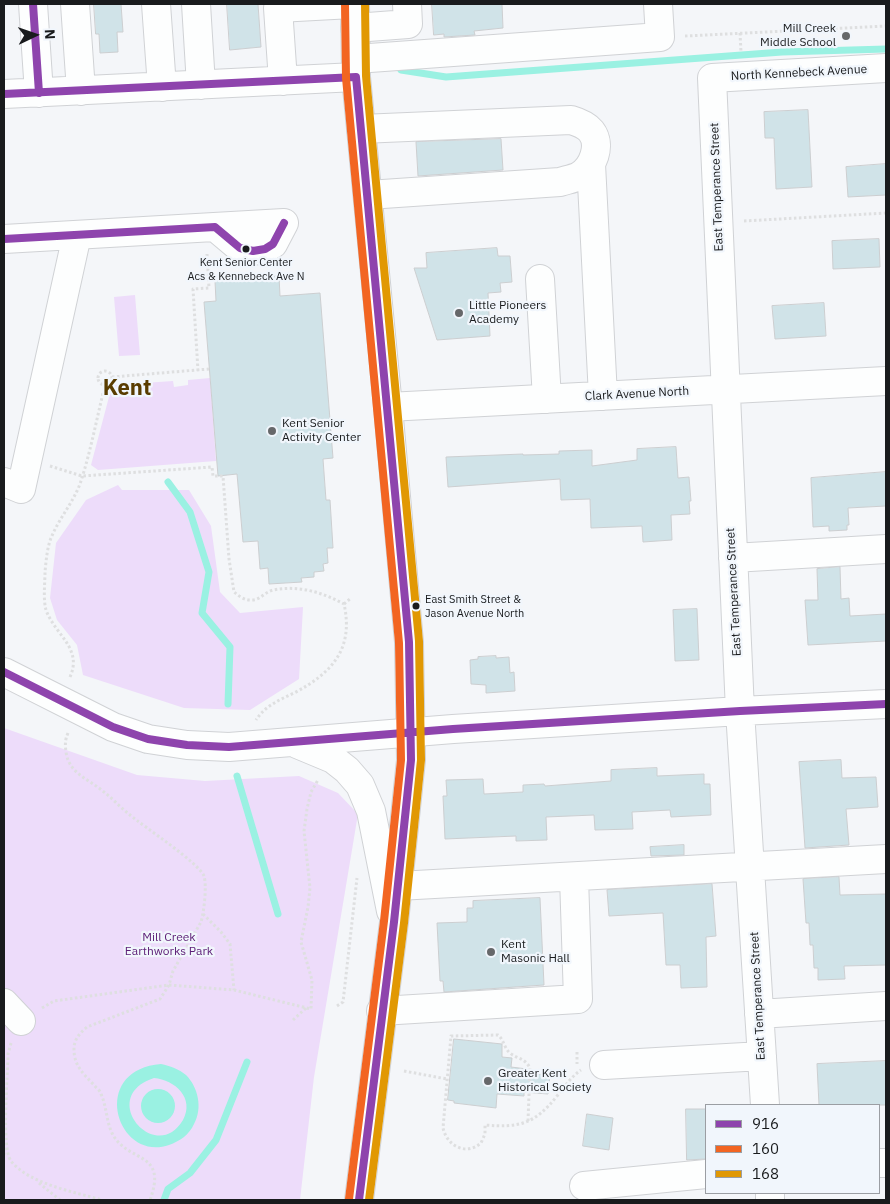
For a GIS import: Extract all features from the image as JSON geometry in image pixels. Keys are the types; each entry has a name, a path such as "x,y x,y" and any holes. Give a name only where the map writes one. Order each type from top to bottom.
{"street":[{"path":"33,4 39,93"},
{"path":"75,4 81,91"},
{"path":"156,4 162,87"},
{"path":"196,4 201,85"},
{"path":"283,81 278,8 354,12 408,24 407,4"},
{"path":"4,94 283,81 356,68 660,37 658,4"},
{"path":"354,12 361,130 409,642 411,760 394,922 381,1011 359,1200"},
{"name":"North Kennebeck Avenue","path":"712,78 886,68"},
{"name":"East Temperance Street","path":"712,78 740,712 765,1104"},
{"path":"361,130 571,120 580,123 591,131 596,140 595,154 591,164 580,175 560,182 368,195"},
{"path":"591,164 603,396"},
{"path":"4,239 210,227"},
{"path":"4,482 21,489 77,236"},
{"path":"540,279 548,399"},
{"name":"Clark Avenue North","path":"388,407 886,381"},
{"path":"733,558 886,549"},
{"path":"4,672 113,726 148,739 229,747 410,732 886,704"},
{"path":"293,742 333,759 347,770 360,785 371,811 394,922"},
{"path":"398,886 886,859"},
{"path":"381,1011 578,999 574,877"},
{"path":"759,1014 886,1006"},
{"path":"604,1065 762,1056"},
{"path":"584,1186 705,1174"}],"path":[{"path":"660,37 886,26"},
{"path":"718,223 886,213"},
{"path":"198,371 193,289 209,288 210,227"},
{"path":"112,377 209,369"},
{"path":"105,385 99,382 99,374 104,371 112,377"},
{"path":"112,377 110,382 105,385 82,476 72,501 51,539 46,570 45,607 49,618 70,648 75,662 65,741 67,757 72,768 79,776 103,791 129,814 194,864 204,876 204,914 173,971 169,985 160,999 87,1027 79,1033 74,1045 74,1060 83,1073 101,1092 114,1135 126,1149 146,1159 153,1171 154,1188 150,1200"},
{"path":"28,459 82,476 212,467 213,476 223,476 229,559 234,592 250,601 260,598 272,590 302,589 332,597 344,604 348,620 346,638 330,668 302,688 264,709 254,722 251,745"},
{"path":"344,604 351,598"},
{"path":"4,1155 8,1054 13,1037 12,1012 54,1001 169,985 234,990 311,1008 312,980 301,942 310,888 304,831 309,801 319,777"},
{"path":"337,1006 342,1002 357,877"},
{"path":"204,914 230,944 234,990"},
{"path":"293,1020 306,1007"},
{"path":"528,1121 530,1068 526,1062 510,1053 498,1035 451,1036 443,1128 448,1142 454,1146 467,1148 477,1146 484,1138 485,1125 510,1127 528,1121 549,1107 574,1074 588,1067 604,1065"},
{"path":"404,1071 447,1079"},
{"path":"5,1141 10,1160 60,1200"},
{"path":"37,1181 102,1200"}],"green space":[{"path":"135,295 140,355 119,356 114,297"},
{"path":"210,378 216,461 98,470 91,465 110,393 115,385 173,381 174,387 188,385 188,380"},
{"path":"118,485 122,490 189,490 211,526 220,592 240,613 303,607 299,679 250,710 184,708 83,675 77,645 57,620 50,598 56,543 86,500"},
{"name":"Mill Creek Earthworks Park","path":"4,728 137,775 205,781 299,776 338,793 358,814 314,1077 300,1200 4,1200"}],"shaded area":[{"path":"161,1064 177,1069 186,1075 194,1085 199,1105 197,1118 190,1131 177,1142 151,1147 136,1141 124,1129 118,1114 118,1097 124,1082 138,1070","holes":["154,1078 162,1079 176,1086 181,1092 185,1098 186,1112 183,1120 172,1132 159,1136 147,1132 137,1123 131,1112 130,1099 137,1087"]},
{"path":"158,1089 165,1090 170,1094 174,1099 174,1113 170,1118 165,1122 158,1123 151,1122 146,1118 142,1113 141,1106 142,1099 146,1094 151,1090"}],"building":[{"path":"94,4 121,4 123,32 117,32 118,52 100,53 99,34 96,34"},
{"path":"227,4 258,4 261,47 230,50"},
{"path":"432,4 502,4 503,28 474,31 475,35 444,37 444,34 434,35"},
{"path":"808,110 812,187 776,189 774,138 765,138 764,112"},
{"path":"501,139 503,170 418,176 416,142"},
{"path":"886,164 886,195 848,197 846,167"},
{"path":"879,239 880,267 833,269 832,241"},
{"name":"Little Pioneers Academy","path":"497,248 498,256 510,256 512,282 500,283 501,292 488,293 490,336 437,340 414,268 427,268 426,253"},
{"name":"Kent Senior Activity Center","path":"279,276 280,296 320,293 333,458 323,459 326,500 330,500 333,548 327,548 328,563 323,564 324,571 314,572 314,577 301,578 302,582 269,584 268,568 260,569 258,541 243,542 237,474 218,476 204,302 216,301 215,281"},
{"path":"824,303 826,336 775,339 772,306"},
{"path":"676,447 678,478 689,477 691,501 689,501 690,514 671,515 672,540 643,542 642,526 591,528 590,499 561,500 560,479 448,487 446,457 559,454 559,451 592,450 592,466 637,460 637,449"},
{"path":"886,472 886,506 848,508 849,525 847,525 847,530 829,531 829,526 813,527 811,478"},
{"path":"840,567 841,599 849,598 850,616 886,614 886,641 808,645 805,600 818,600 817,569"},
{"path":"697,609 699,660 675,661 673,610"},
{"path":"496,656 496,658 509,657 510,673 514,672 515,691 486,693 486,685 471,684 470,660 478,659 478,657"},
{"path":"841,760 842,778 876,777 878,807 846,809 849,845 805,848 799,762"},
{"path":"657,768 657,776 704,774 704,784 710,784 711,815 671,817 670,810 632,812 633,829 595,830 594,815 546,817 547,840 516,841 516,836 445,839 443,796 447,796 446,780 483,779 484,794 523,792 523,785 544,784 545,786 611,781 611,770"},
{"path":"684,845 684,855 651,856 650,847"},
{"path":"839,877 840,895 886,894 886,965 844,966 845,979 818,980 818,968 814,968 813,945 810,945 809,923 806,923 803,879"},
{"path":"712,884 716,936 706,937 707,987 681,988 680,965 666,965 663,913 609,916 607,890"},
{"name":"Kent Masonic Hall","path":"540,898 544,985 444,992 443,981 440,981 437,923 467,922 467,908 473,908 473,901"},
{"name":"Greater Kent Historical Society","path":"454,1039 502,1044 502,1057 512,1058 511,1067 527,1069 526,1073 550,1075 548,1094 524,1092 524,1096 497,1094 496,1108 454,1103 454,1101 448,1100"},
{"path":"886,1061 886,1105 819,1104 817,1064"},
{"path":"686,1109 705,1109 705,1159 687,1160"},
{"path":"587,1114 613,1118 609,1150 583,1146"}],"waterway":[{"path":"401,70 446,77 782,52 886,49"},
{"path":"168,482 190,512 209,572 202,613 230,647 228,704"},
{"path":"237,776 278,914"},
{"path":"164,1200 168,1189 190,1173 216,1140 247,1062"}],"transit line":[{"name":"916","path":"33,4 39,93"},
{"name":"160","path":"345,4 346,78 399,643 401,760 384,921 349,1199"},
{"name":"168","path":"365,4 366,76 419,641 421,760 404,923 369,1200"},
{"name":"916","path":"4,94 356,77 409,642 411,760 394,922 359,1200"},
{"name":"916","path":"4,239 215,227 240,248 253,251 265,249 273,244 284,223"},
{"name":"916","path":"4,672 113,727 148,739 187,745 229,747 453,729 886,704"}],"place":[{"name":"Mill Creek Middle School","path":"846,36"},
{"name":"Kent Senior Center Acs & Kennebeck Ave N","path":"246,249"},
{"name":"Little Pioneers Academy","path":"459,313"},
{"name":"Kent Senior Activity Center","path":"272,431"},
{"name":"East Smith Street & Jason Avenue North","path":"416,606"},
{"name":"Kent Masonic Hall","path":"491,952"},
{"name":"Greater Kent Historical Society","path":"488,1081"}],"district":[{"name":"Kent","path":"127,389"}]}
